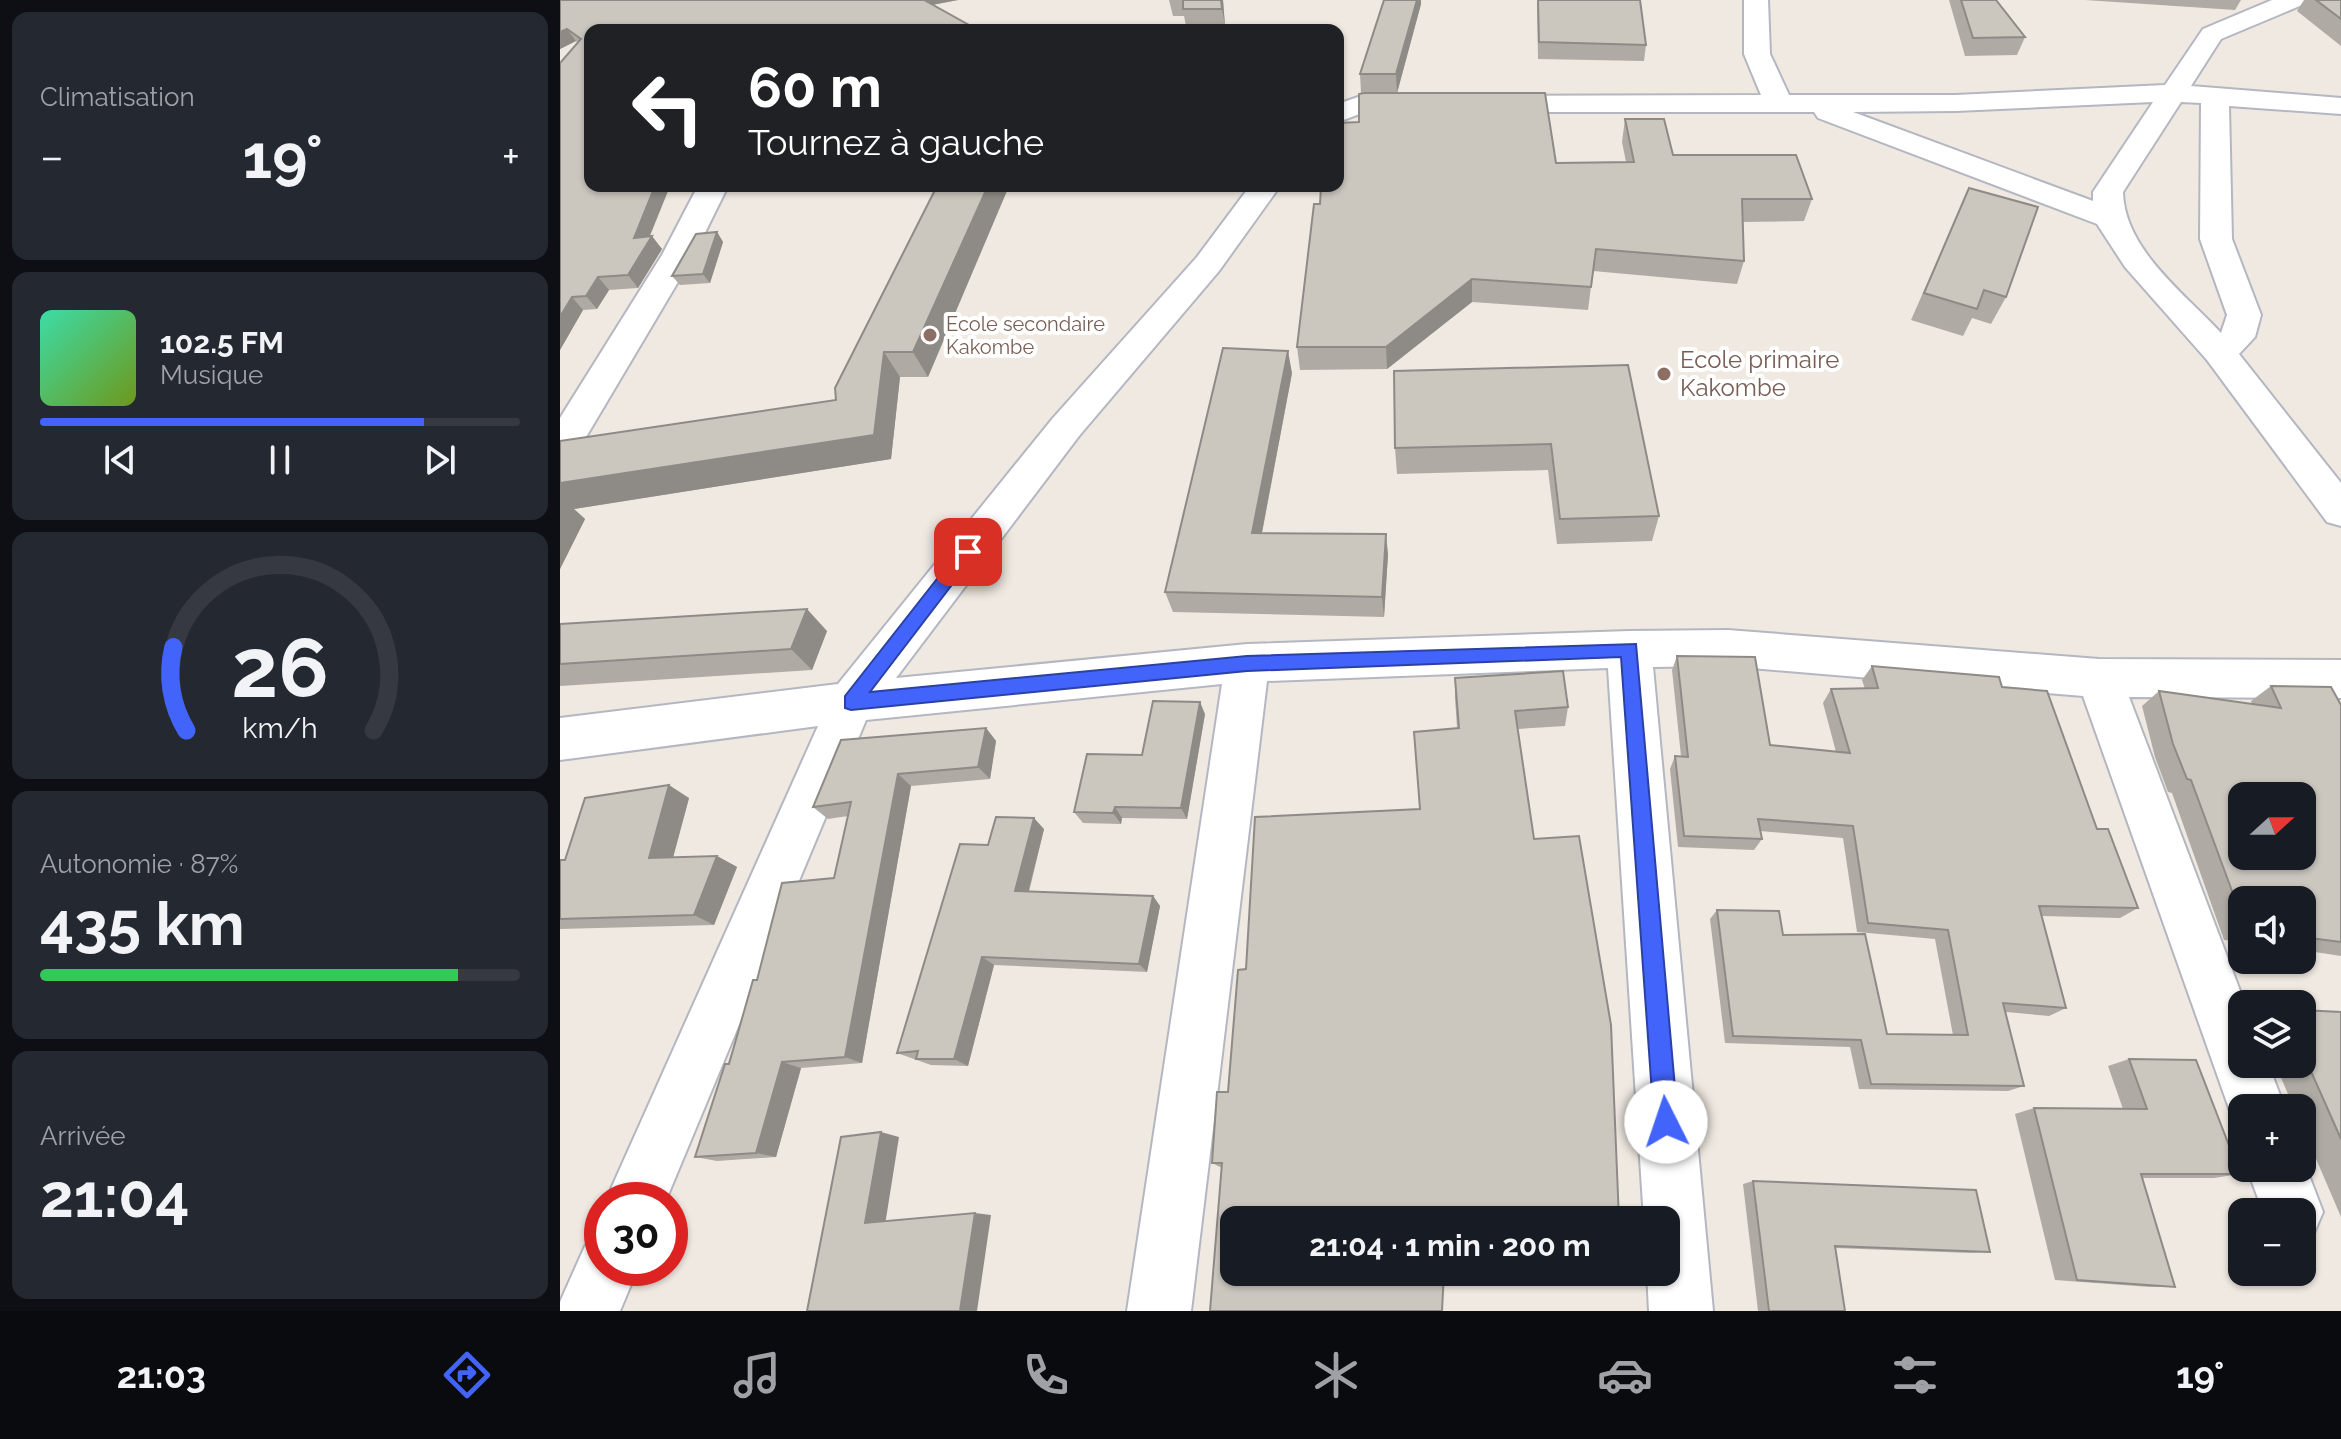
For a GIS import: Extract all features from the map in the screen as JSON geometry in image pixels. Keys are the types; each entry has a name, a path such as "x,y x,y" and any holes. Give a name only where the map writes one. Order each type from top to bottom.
{"street":[{"path":"1756,0 1757,54 1763,74 1789,102 2110,218"},
{"path":"2293,0 2212,34 2108,192 2110,218 2136,260 2219,352 2341,511"},
{"path":"1344,111 1361,104 2016,102 2174,93 2341,106"},
{"path":"2215,96 2213,200 2216,239 2244,315 2238,337 2219,352"},
{"path":"560,449 678,255 710,192"},
{"path":"644,1182 851,702 1066,427 1208,264 1261,192"},
{"path":"560,739 851,702 1247,663 1629,649 1728,648 2099,678 2341,679"},
{"path":"1629,649 1681,1311"},
{"path":"1159,1311 1247,663"},
{"path":"2099,678 2251,1094"},
{"path":"588,1311 599,1286"}],"building":[{"path":"560,0 924,0 967,24 584,24 584,192 653,192 634,238 652,236 628,275 598,277 586,296 572,297 560,317 560,63 581,39 567,29 560,32"},
{"path":"1183,0 1221,0 1222,9 1183,9"},
{"path":"1384,0 1417,0 1396,74 1360,74"},
{"path":"1538,0 1640,0 1646,45 1539,42"},
{"path":"1961,0 1996,0 2025,37 1973,38"},
{"path":"2316,0 2341,0 2341,19"},
{"path":"1545,93 1556,163 1634,162 1625,119 1664,119 1673,155 1796,155 1812,199 1742,199 1744,261 1596,249 1591,287 1472,279 1386,347 1297,347 1314,204 1320,204 1321,192 1344,192 1344,123 1359,122 1359,94"},
{"path":"1969,188 2038,207 2006,297 1984,290 1977,309 1924,293"},
{"path":"934,192 985,192 913,352 884,352 874,435 560,483 560,441 836,400 835,388"},
{"path":"717,232 703,274 672,276 696,234"},
{"path":"1223,348 1288,351 1252,533 1386,534 1382,597 1165,592"},
{"path":"1628,365 1659,516 1560,519 1551,444 1395,448 1394,371"},
{"path":"807,609 791,649 560,664 560,624"},
{"path":"1677,656 1755,657 1770,745 1850,753 1831,689 1878,688 1872,666 1999,677 2002,687 2047,691 2097,829 2108,829 2138,908 2039,906 2066,1008 2003,1003 2024,1086 1871,1084 1861,1040 1733,1036 1717,910 1779,911 1783,935 1865,934 1887,1034 1968,1035 1948,930 1868,923 1853,826 1758,819 1762,839 1684,836 1675,756 1688,757"},
{"path":"1563,671 1568,707 1515,711 1534,839 1579,836 1611,1025 1618,1206 1220,1206 1220,1286 1443,1286 1442,1311 1210,1311 1222,1163 1212,1163 1217,1092 1228,1092 1238,970 1246,969 1255,817 1420,809 1414,732 1459,728 1455,678"},
{"path":"2271,686 2331,687 2341,705 2341,942 2316,939 2316,886 2230,886 2191,780 2187,779 2173,744 2159,691 2281,708"},
{"path":"1153,701 1200,702 1181,808 1115,807 1113,813 1074,812 1087,754 1142,755"},
{"path":"986,728 978,767 898,774 845,1057 782,1062 756,1153 695,1157 725,1064 729,1064 753,980 757,980 782,883 834,878 851,802 813,807 841,740"},
{"path":"669,785 649,858 717,856 694,915 560,919 560,860 565,860 585,798"},
{"path":"996,817 1034,818 1015,891 1153,896 1139,964 982,957 954,1059 916,1059 918,1051 897,1053 960,844 988,845"},
{"path":"2316,1011 2341,1012 2341,1139 2314,1078"},
{"path":"2129,1059 2196,1060 2228,1143 2228,1174 2141,1174 2175,1287 2077,1280 2034,1108 2147,1109"},
{"path":"881,1132 865,1223 975,1213 960,1311 807,1311 841,1137"},
{"path":"1753,1181 1976,1190 1990,1252 1835,1246 1845,1311 1769,1311"}],"place":[{"name":"Ecole secondaire Kakombe","path":"930,335"},
{"name":"Ecole primaire Kakombe","path":"1664,374"}],"route":[{"path":"968,552 851,702 1247,663 1629,649 1666,1122"}]}
